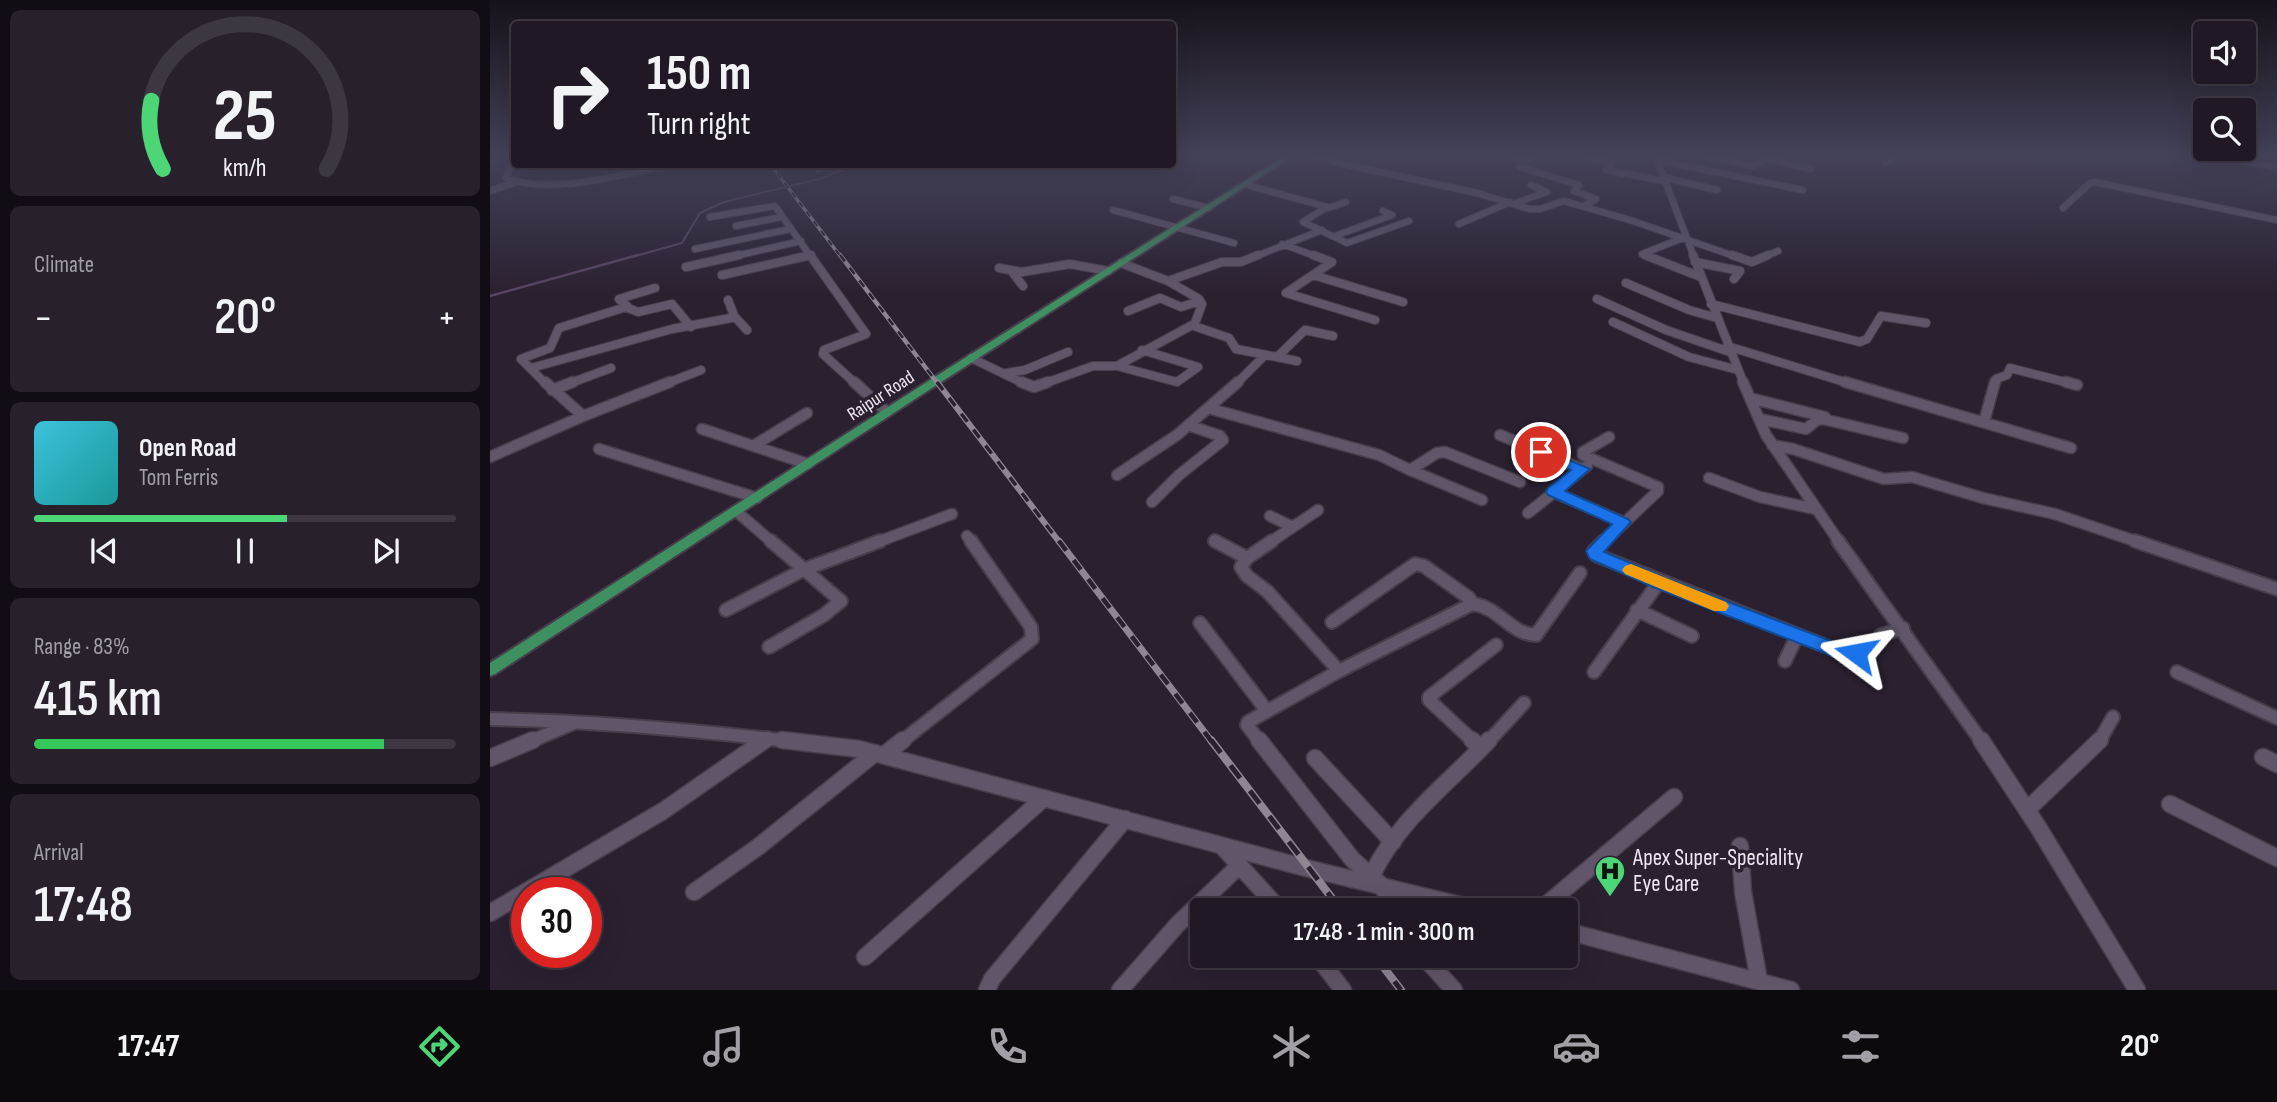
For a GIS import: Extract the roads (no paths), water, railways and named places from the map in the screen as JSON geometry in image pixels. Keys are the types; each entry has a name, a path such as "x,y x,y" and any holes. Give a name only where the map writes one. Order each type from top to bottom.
{"main road":[{"name":"Raipur Road","path":"490,670 971,358 1222,200"}],"street":[{"path":"1178,200 1209,208"},
{"path":"1301,200 1328,208"},
{"path":"1502,200 1534,210 1559,201 1584,206 1752,262 1778,251"},
{"path":"1459,224 1521,200"},
{"path":"1584,206 1594,200"},
{"path":"1672,200 1729,349 1772,446 1903,628 2027,810 2137,990"},
{"path":"2063,208 2071,200"},
{"path":"2182,200 2277,220"},
{"path":"1346,202 1328,208 1303,222 1335,236 1337,240 1353,243 1409,221"},
{"path":"710,217 775,206 866,334 824,350 823,354 887,412"},
{"path":"1113,211 1234,243"},
{"path":"1335,236 1392,215 1383,211"},
{"path":"736,226 781,217"},
{"path":"695,249 790,229"},
{"path":"1168,281 1222,262 1241,262 1322,230"},
{"path":"1685,238 1642,254 1701,276"},
{"path":"686,267 801,241"},
{"path":"1282,244 1332,262 1286,292 1375,320"},
{"path":"722,275 811,255"},
{"path":"1695,262 1740,271 1734,279"},
{"path":"1117,366 1194,324 1202,304 1200,300 1168,281 1121,263"},
{"path":"999,268 1013,273 1064,264 1082,264 1108,271"},
{"path":"1013,273 1023,286"},
{"path":"1313,275 1403,302"},
{"path":"1626,283 1689,310 1717,318"},
{"path":"655,288 619,299 638,312 672,304 691,327"},
{"path":"1128,311 1160,298 1181,307 1200,300"},
{"path":"1597,299 1666,330 2071,448"},
{"path":"729,300 735,318 747,330"},
{"path":"1711,304 1860,342 1867,339 1881,316 1926,323"},
{"path":"583,416 572,409 521,359 551,348 559,328 628,307"},
{"path":"531,368 672,329 735,318"},
{"path":"1613,322 1684,354 1738,370"},
{"path":"1194,324 1198,328 1232,339 1236,349 1297,361"},
{"path":"1277,358 1305,330 1333,336"},
{"path":"971,358 1007,373 1031,387 1088,367 1117,366 1177,382 1198,367 1142,350"},
{"path":"1007,373 1025,370 1068,352"},
{"path":"1117,475 1191,426 1265,355"},
{"path":"552,390 611,368"},
{"path":"1984,422 1996,379 2005,376 2010,368 2077,385"},
{"path":"490,457 583,416 701,370"},
{"path":"1750,398 1828,417"},
{"path":"1211,409 1373,453 1482,500"},
{"path":"753,446 807,413"},
{"path":"1760,419 1806,429 1816,420 1823,419 1903,438"},
{"path":"1152,502 1179,475 1223,440 1220,436 1191,426"},
{"path":"702,429 808,464"},
{"path":"1500,435 1582,469"},
{"path":"1609,437 1583,452 1583,455 1657,488 1658,491 1594,551 1596,555 1846,654 1873,645 1881,635 1903,628"},
{"path":"1772,446 1793,449 1884,479 1912,477 1983,498 2055,514 2277,589"},
{"path":"599,449 757,498"},
{"path":"1410,470 1437,453 1445,452 1520,482"},
{"path":"1528,513 1595,461"},
{"path":"1709,478 1760,497 1815,509"},
{"path":"1553,492 1623,522"},
{"path":"1318,510 1247,558 1241,567 1247,576 1268,592 1339,671"},
{"path":"736,511 838,598 840,604 769,647"},
{"path":"726,610 803,570 953,514"},
{"path":"1270,516 1293,527"},
{"path":"694,892 758,847 1032,639 1031,627 967,536"},
{"path":"1215,541 1247,558"},
{"path":"1332,621 1415,565 1424,566 1469,598 1472,604"},
{"path":"1388,898 1377,881 1352,859 1247,725 1248,722 1339,671 1472,604 1483,606 1532,636 1536,635 1580,573"},
{"path":"1594,672 1659,582"},
{"path":"1637,610 1692,636"},
{"path":"1200,623 1267,711"},
{"path":"1785,661 1797,635"},
{"path":"1481,748 1429,700 1429,697 1496,645"},
{"path":"2177,672 2277,719"},
{"path":"1377,881 1377,863 1393,842 1440,785 1481,748 1524,702"},
{"path":"2027,810 2060,776 2097,746 2113,717"},
{"path":"490,719 576,721 768,738 879,754 1222,846 1377,881 1438,898"},
{"path":"490,758 576,721"},
{"path":"490,913 684,798 768,738"},
{"path":"2263,757 2277,764"},
{"path":"1315,758 1393,842"},
{"path":"865,957 1044,797"},
{"path":"1554,898 1674,797"},
{"path":"2170,804 2277,858"},
{"path":"987,990 992,979 1125,819"},
{"path":"1222,846 1269,898"},
{"path":"1740,846 1743,892 1759,981"},
{"path":"1120,990 1206,896 1240,865"},
{"path":"1578,934 1791,990"},
{"path":"1326,968 1343,990"},
{"path":"1434,968 1454,990"}],"waterway":[{"path":"632,257 682,243 700,213 731,200"},
{"path":"490,296 638,255"}],"railway":[{"path":"798,200 841,257"},
{"path":"840,255 938,384"},
{"path":"937,382 1060,543"},
{"path":"1059,541 1212,742"},
{"path":"1211,740 1332,898"},
{"path":"1384,968 1401,990"}],"place":[{"name":"Apex Super-Speciality Eye Care","path":"1610,898"}]}
